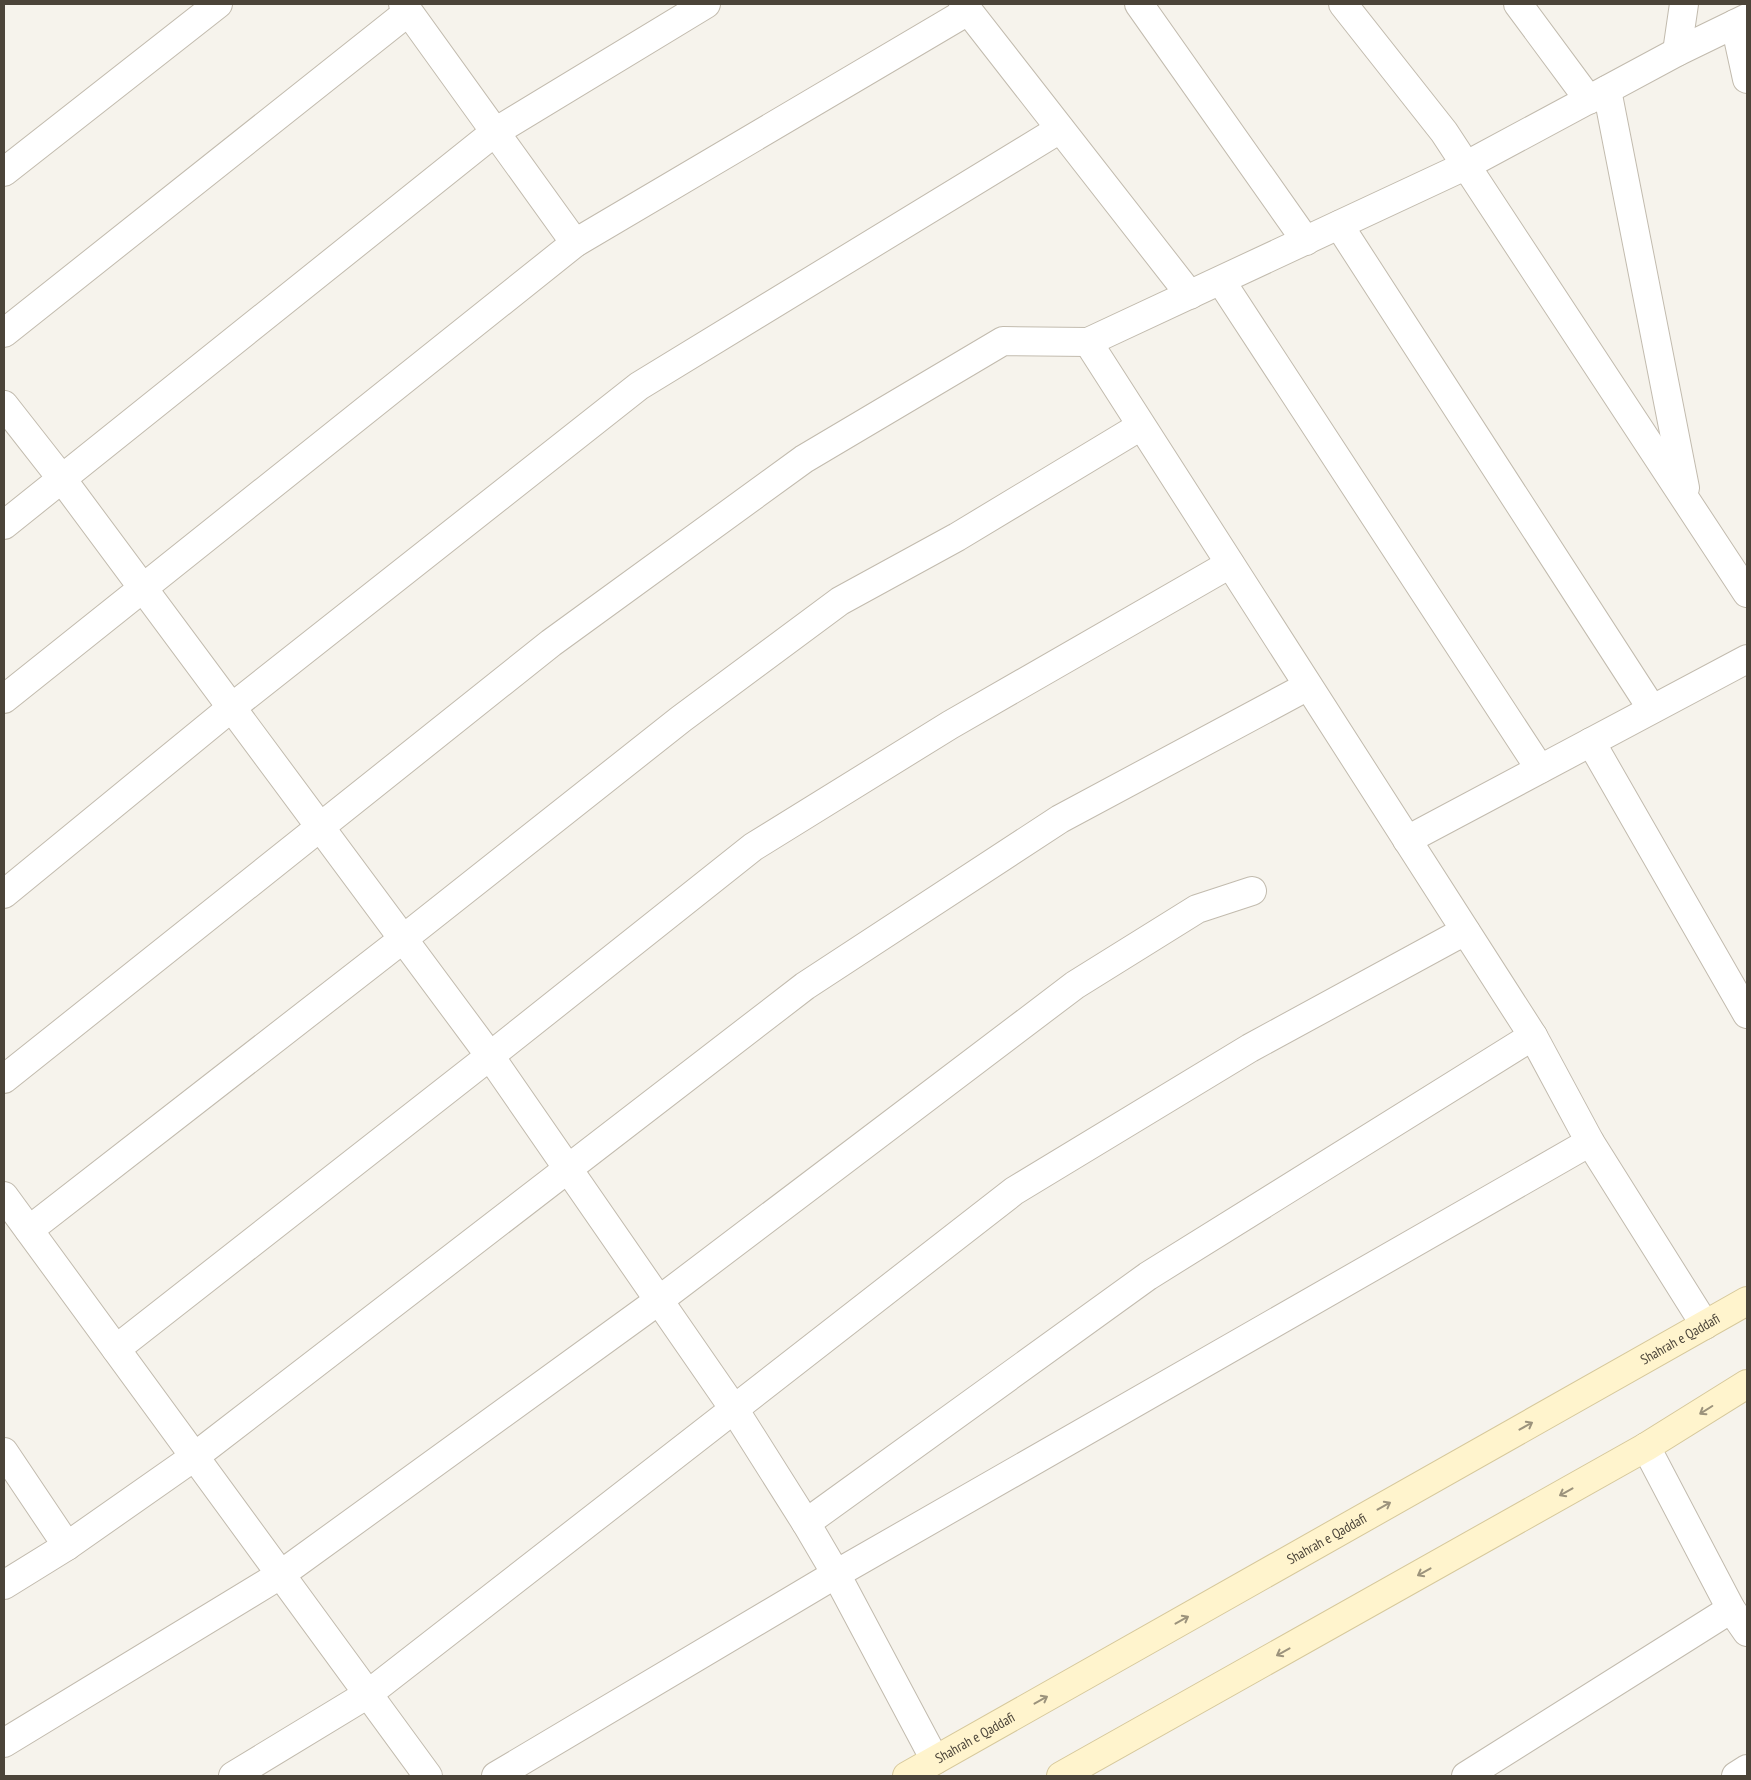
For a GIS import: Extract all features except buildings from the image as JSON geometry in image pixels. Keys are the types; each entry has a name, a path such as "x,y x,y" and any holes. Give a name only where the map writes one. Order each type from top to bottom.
{"main road":[{"name":"Shahrah e Qaddafi","path":"907,1776 1747,1301"},
{"path":"1061,1776 1646,1447 1747,1384"}],"street":[{"path":"4,172 218,4"},
{"path":"4,525 495,132 706,4"},
{"path":"1139,4 1306,241"},
{"path":"1343,4 1444,132 1747,593"},
{"path":"1518,4 1598,95 1687,501"},
{"path":"1677,52 1684,4"},
{"path":"4,699 575,243 965,7 1190,295"},
{"path":"4,333 406,8 575,243"},
{"path":"4,1079 551,643 804,459 1003,341 1088,342 1465,166 1677,52 1741,21 1747,79"},
{"path":"4,894 231,708 639,386 1060,129"},
{"path":"1339,225 1652,709"},
{"path":"1221,281 1540,768"},
{"path":"1088,342 1533,1036 1590,1142 1704,1325"},
{"path":"4,404 62,479 490,1056 734,1410 836,1574 935,1760"},
{"path":"29,1230 403,939 681,719 840,600 957,537 1141,426"},
{"path":"116,1349 753,847 950,725 1230,564"},
{"path":"1407,840 1747,659"},
{"path":"4,1585 67,1546 194,1457 805,986 1060,819 1308,686"},
{"path":"1591,742 1747,1014"},
{"path":"4,1743 280,1575 658,1300 1075,985 1197,909 1252,891"},
{"path":"233,1776 368,1694 1014,1191 1250,1048 1466,932"},
{"path":"806,1523 1148,1276 1533,1036"},
{"path":"496,1776 836,1574 1590,1142"},
{"path":"4,1196 428,1776"},
{"path":"1646,1447 1731,1609 1747,1632"},
{"path":"4,1452 67,1546"},
{"path":"1466,1776 1731,1609"},
{"path":"1736,1776 1747,1769"}]}
